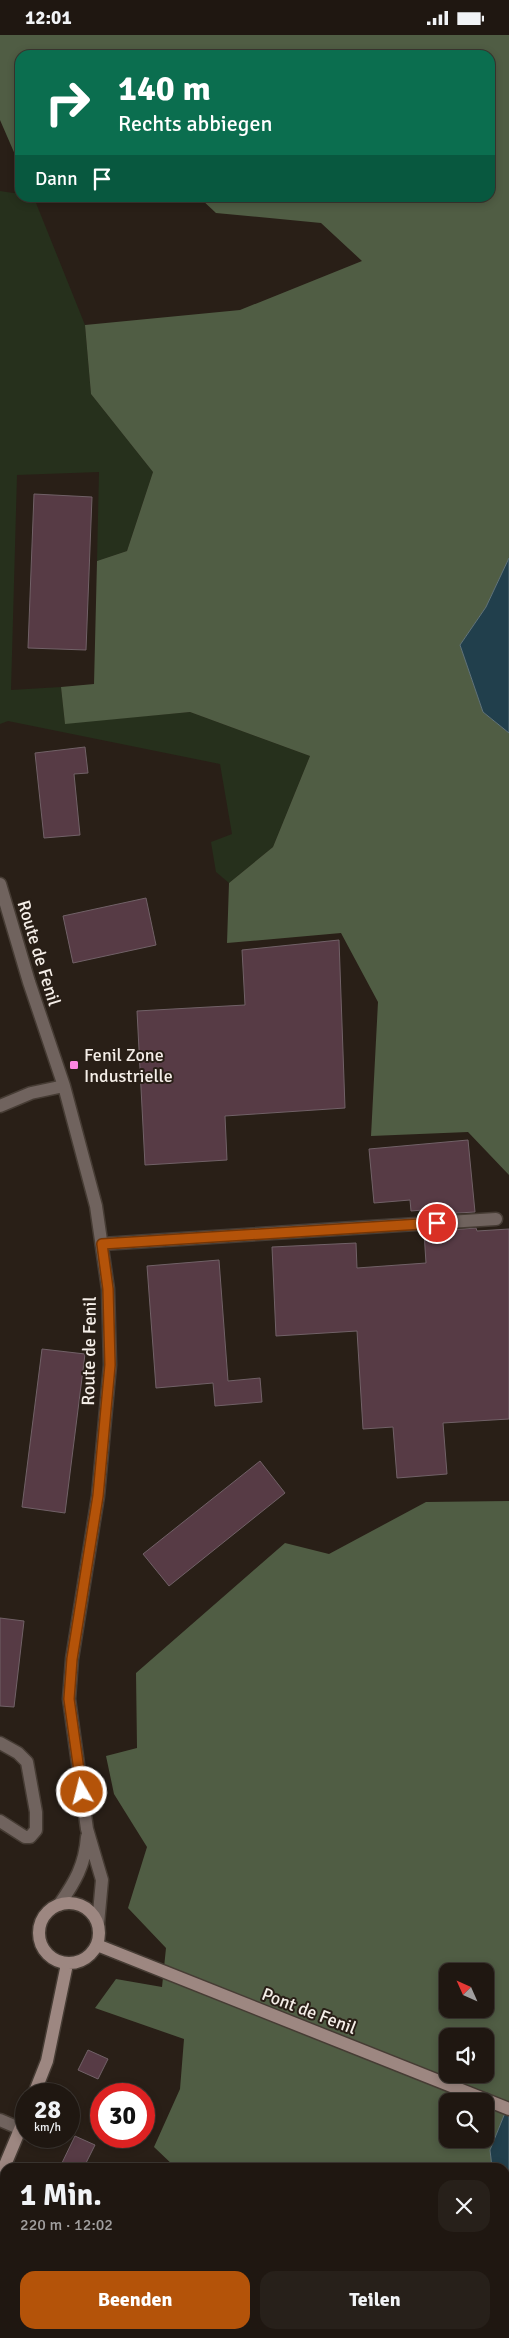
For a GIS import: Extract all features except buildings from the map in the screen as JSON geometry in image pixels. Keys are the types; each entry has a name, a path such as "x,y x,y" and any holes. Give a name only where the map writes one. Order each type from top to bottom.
{"street":[{"name":"Route de Fenil","path":"0,884 29,982 64,1086 96,1206 108,1289 110,1365 98,1496 72,1659 69,1699 87,1829 102,1880 98,1924"},
{"path":"0,1106 31,1093 64,1086"},
{"path":"102,1244 496,1219"},
{"path":"0,1743 18,1753 27,1762 36,1812 36,1830 30,1837 24,1837 0,1821"},
{"name":"Route de Fenil","path":"60,1905 77,1879 82,1867 86,1854 87,1829"},
{"path":"71,1903 81,1906 90,1911 98,1924 97,1945 85,1959 67,1964 49,1956 39,1939 42,1919 50,1910 60,1905 71,1903"},
{"name":"Pont de Fenil","path":"97,1945 509,2109"},
{"path":"38,2083 47,2061 67,1964"},
{"path":"0,2120 15,2126"},
{"path":"5,2163 15,2142"}],"green space":[{"path":"0,35 509,35 509,558 486,607 460,645 483,712 509,733 509,1175 468,1132 371,1136 378,1002 341,933 227,943 229,883 273,847 310,756 190,712 65,724 61,687 94,684 97,561 127,551 153,472 91,394 85,325 240,310 362,261 321,223 216,213 204,202 495,202 495,50 15,50 15,154 0,120"},
{"path":"0,191 15,193 15,202 36,202 85,325 91,394 153,472 127,551 97,561 99,472 17,475 11,690 61,687 65,723 190,712 310,756 273,847 229,883 216,872 211,842 232,834 220,764 8,721 0,724"},
{"path":"509,1501 509,2103 494,2140 494,2093 439,2093 439,2148 491,2148 492,2163 171,2163 155,2148 155,2145 180,2089 184,2039 95,2008 116,1979 162,1987 166,1948 128,1908 147,1847 114,1794 106,1756 137,1748 136,1673 285,1543 329,1554 426,1502"}],"water":[{"path":"509,558 509,733 483,712 460,645 486,607"},
{"path":"509,2103 509,2163 492,2163 490,2150 494,2148 494,2140"}],"place":[{"name":"Fenil Zone Industrielle","path":"74,1065"}],"route":[{"path":"82,1792 69,1699 72,1659 98,1496 110,1365 108,1289 102,1244 437,1223"}]}
